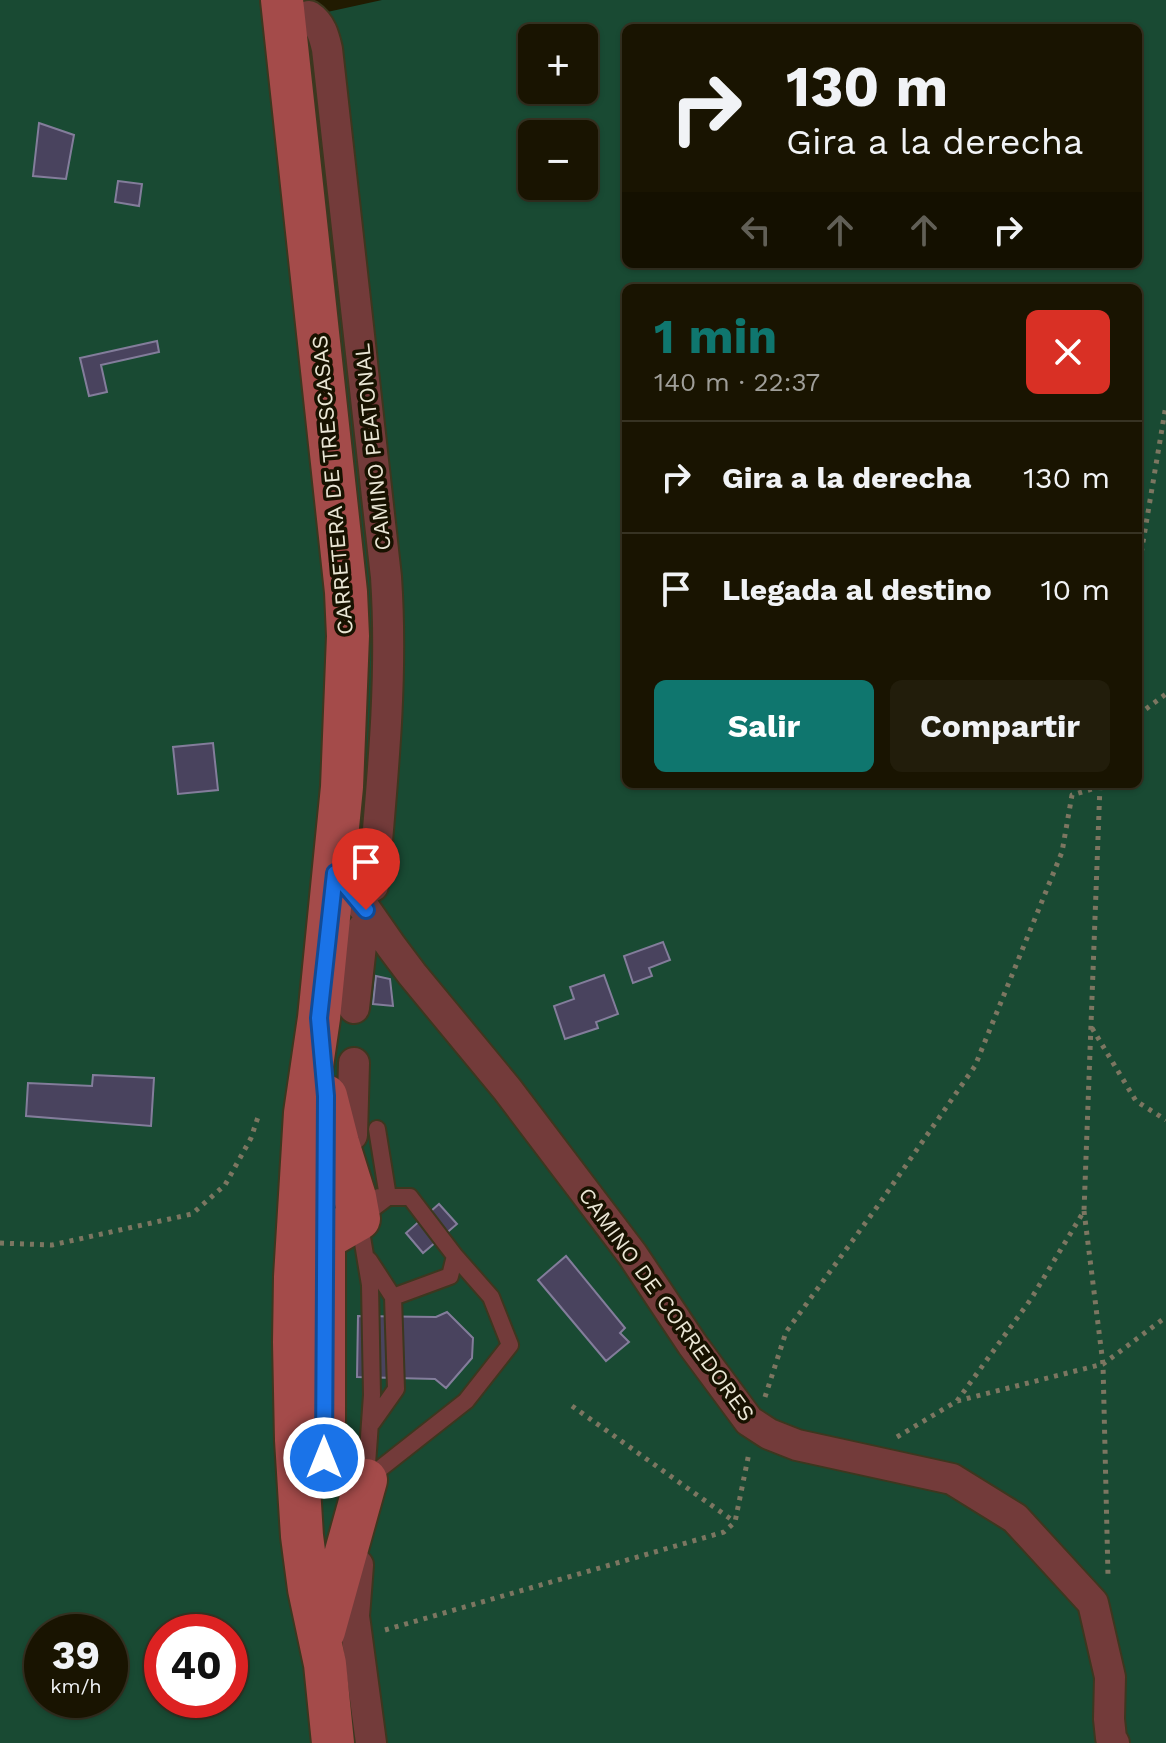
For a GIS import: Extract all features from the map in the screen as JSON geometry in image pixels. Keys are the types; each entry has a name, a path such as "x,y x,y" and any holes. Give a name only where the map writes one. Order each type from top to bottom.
{"street":[{"name":"CARRETERA DE TRESCASAS","path":"296,8 346,592 348,636 342,787 354,880 326,1096 358,1221 335,1644 333,1743"},
{"name":"CAMINO DE CORREDORES","path":"354,880 366,910 405,965 526,1114 632,1254 692,1344 749,1421 784,1441 952,1479 1015,1518 1093,1603 1110,1677 1109,1719 1114,1743"},
{"path":"337,1013 363,928"},
{"name":"CARRETERA DE TRESCASAS","path":"335,1644 309,1589 302,1536 296,1454 294,1329 305,1113 337,1013"},
{"path":"354,1063 364,1132"},
{"path":"295,1399 308,1354 311,1266 358,1221"},
{"path":"366,1480 335,1644 371,1743"},
{"path":"335,1644 354,1616 358,1565"}],"lane":[{"path":"364,1132 358,1221 370,1285 371,1425 366,1480"},
{"path":"358,1221 410,1197 491,1297 510,1345 466,1401 366,1480"},
{"path":"358,1221 393,1297 396,1389 371,1425"},
{"path":"393,1297 450,1276 455,1256"}],"path":[{"path":"1142,548 1166,405"},
{"path":"1142,712 1166,694"},
{"path":"335,1644 724,1532 735,1522 756,1425 786,1332 975,1066 1062,852 1072,795 1092,788"},
{"path":"1100,788 1084,1211 1103,1364 1108,1583"},
{"path":"1092,1028 1136,1101 1166,1120"},
{"path":"0,1243 52,1245 192,1214 225,1185 251,1138 259,1114"},
{"path":"957,1401 1031,1299 1084,1211"},
{"path":"861,1458 957,1401 1103,1364 1166,1317"},
{"path":"572,1406 735,1522"}],"green space":[{"path":"0,0 293,0 309,16 382,0 1166,0 1166,1743 0,1743"}],"building":[{"path":"39,123 74,135 66,179 33,176"},
{"path":"118,181 142,184 139,206 115,202"},
{"path":"157,341 159,352 101,365 107,392 89,396 80,358"},
{"path":"213,743 218,790 178,794 173,747"},
{"path":"663,942 670,960 649,968 652,976 633,983 624,956"},
{"path":"604,975 618,1014 596,1022 598,1028 565,1039 554,1006 574,999 570,987"},
{"path":"376,976 390,979 393,1006 373,1004"},
{"path":"93,1075 154,1078 151,1126 26,1116 28,1083 92,1086"},
{"path":"439,1204 457,1224 423,1253 406,1233"},
{"path":"566,1256 625,1328 620,1333 629,1342 606,1361 538,1280"},
{"path":"447,1312 473,1338 472,1358 446,1388 435,1379 357,1377 358,1316 436,1317"}],"route":[{"path":"324,1458 326,1096 319,1018 335,873 366,910"}]}
